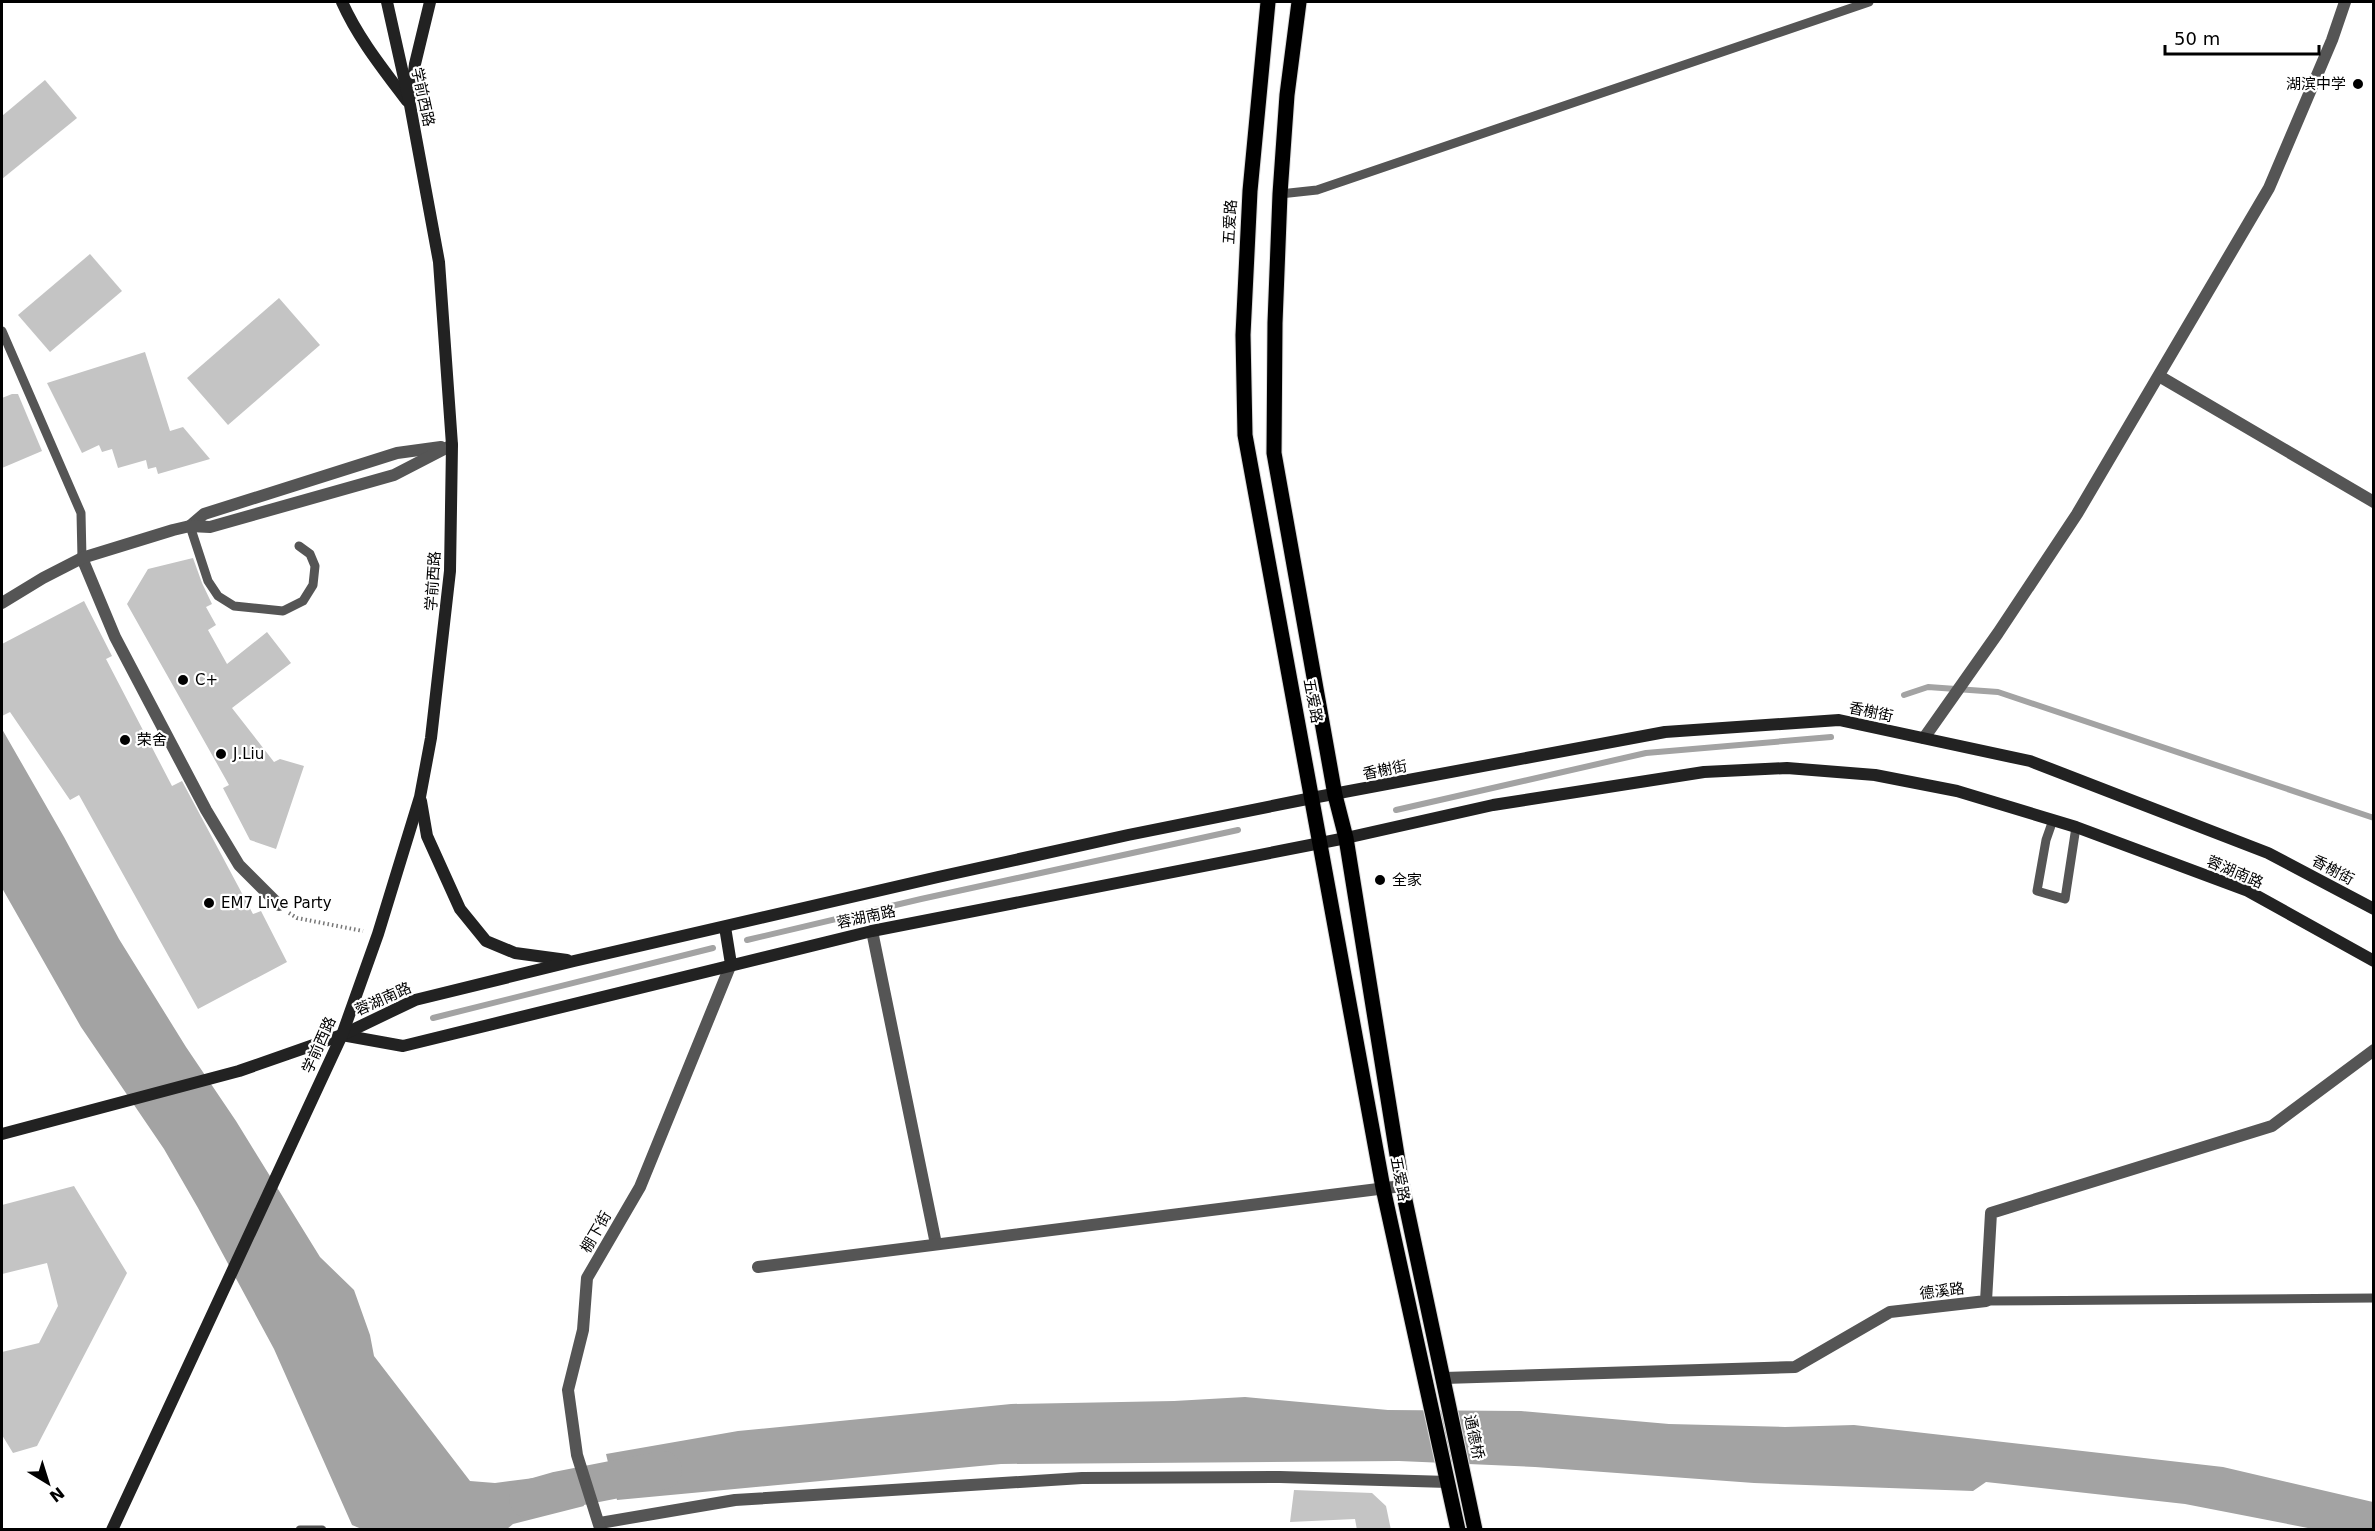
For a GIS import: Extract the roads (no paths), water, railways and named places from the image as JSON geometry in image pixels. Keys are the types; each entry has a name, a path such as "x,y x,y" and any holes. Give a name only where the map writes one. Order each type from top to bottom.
{"main road":[{"path":"342,2 349,18 368,47 410,105"},
{"path":"410,105 415,64 430,2"},
{"name":"五爱路","path":"1268,2 1249,214 1243,335 1245,435 1383,1188 1448,1482"},
{"name":"五爱路","path":"1299,2 1287,95 1280,194 1275,323 1274,453 1335,795 1346,838 1402,1186 1448,1399"},
{"name":"学前西路","path":"112,1530 342,1035 378,934 420,797 432,727 450,571 452,445 440,262 388,3"},
{"name":"香榭街","path":"1335,795 1665,732 1839,720 2041,765 2268,853 2373,909"},
{"name":"蓉湖南路","path":"342,1035 403,1046 872,931 1346,838 1493,805 1704,772 1787,768 1886,777 1957,791 2076,827 2248,891 2373,961"},
{"name":"蓉湖南路","path":"342,1035 415,1000 574,960 938,876 1335,795"},
{"path":"420,797 428,836 460,909 486,941 514,953 574,960"},
{"path":"725,927 731,964"},
{"path":"2,1134 239,1071 342,1035"},
{"name":"通德桥","path":"1448,1399 1475,1530"},
{"path":"1448,1482 1458,1530"}],"street":[{"path":"1924,738 1979,661 2077,514 2269,188 2332,39 2345,2"},
{"path":"2159,376 2373,502"},
{"path":"190,526 204,514 397,453 452,445"},
{"path":"2,603 82,558 190,526 210,527 394,475 452,445"},
{"path":"82,558 114,637 206,810 238,865 279,906"},
{"path":"872,931 936,1244"},
{"name":"棚下街","path":"600,1526 577,1455 568,1390 583,1330 587,1278 640,1187 731,964"},
{"name":"德溪路","path":"1444,1378 1795,1367 1890,1312 1986,1301 1991,1214 2272,1126 2373,1050"},
{"path":"758,1267 1402,1186"},
{"path":"600,1526 735,1500 1082,1478 1280,1477 1448,1482"}],"lane":[{"path":"1280,194 1317,190 1869,2"},
{"path":"2,331 81,513 82,558"},
{"path":"190,526 208,581 218,596 234,606 284,611 303,601 313,585 315,566 310,554 299,546"},
{"path":"2053,820 2046,840 2037,891 2065,899 2076,827"},
{"path":"1986,1301 2373,1298"},
{"path":"300,1530 322,1530"}],"waterway":[{"path":"1904,695 1928,687 1998,692 2374,818"},
{"path":"1396,810 1646,753 1831,737"},
{"path":"747,940 921,899 1238,830"},
{"path":"433,1018 713,948"},
{"path":"528,1499 556,1491 663,1470"}],"place":[{"name":"湖滨中学","path":"2358,84"},
{"name":"C+","path":"183,680"},
{"name":"荣舍","path":"125,740"},
{"name":"J.Liu","path":"221,754"},
{"name":"全家","path":"1380,880"},
{"name":"EM7 Live Party","path":"209,903"}]}
